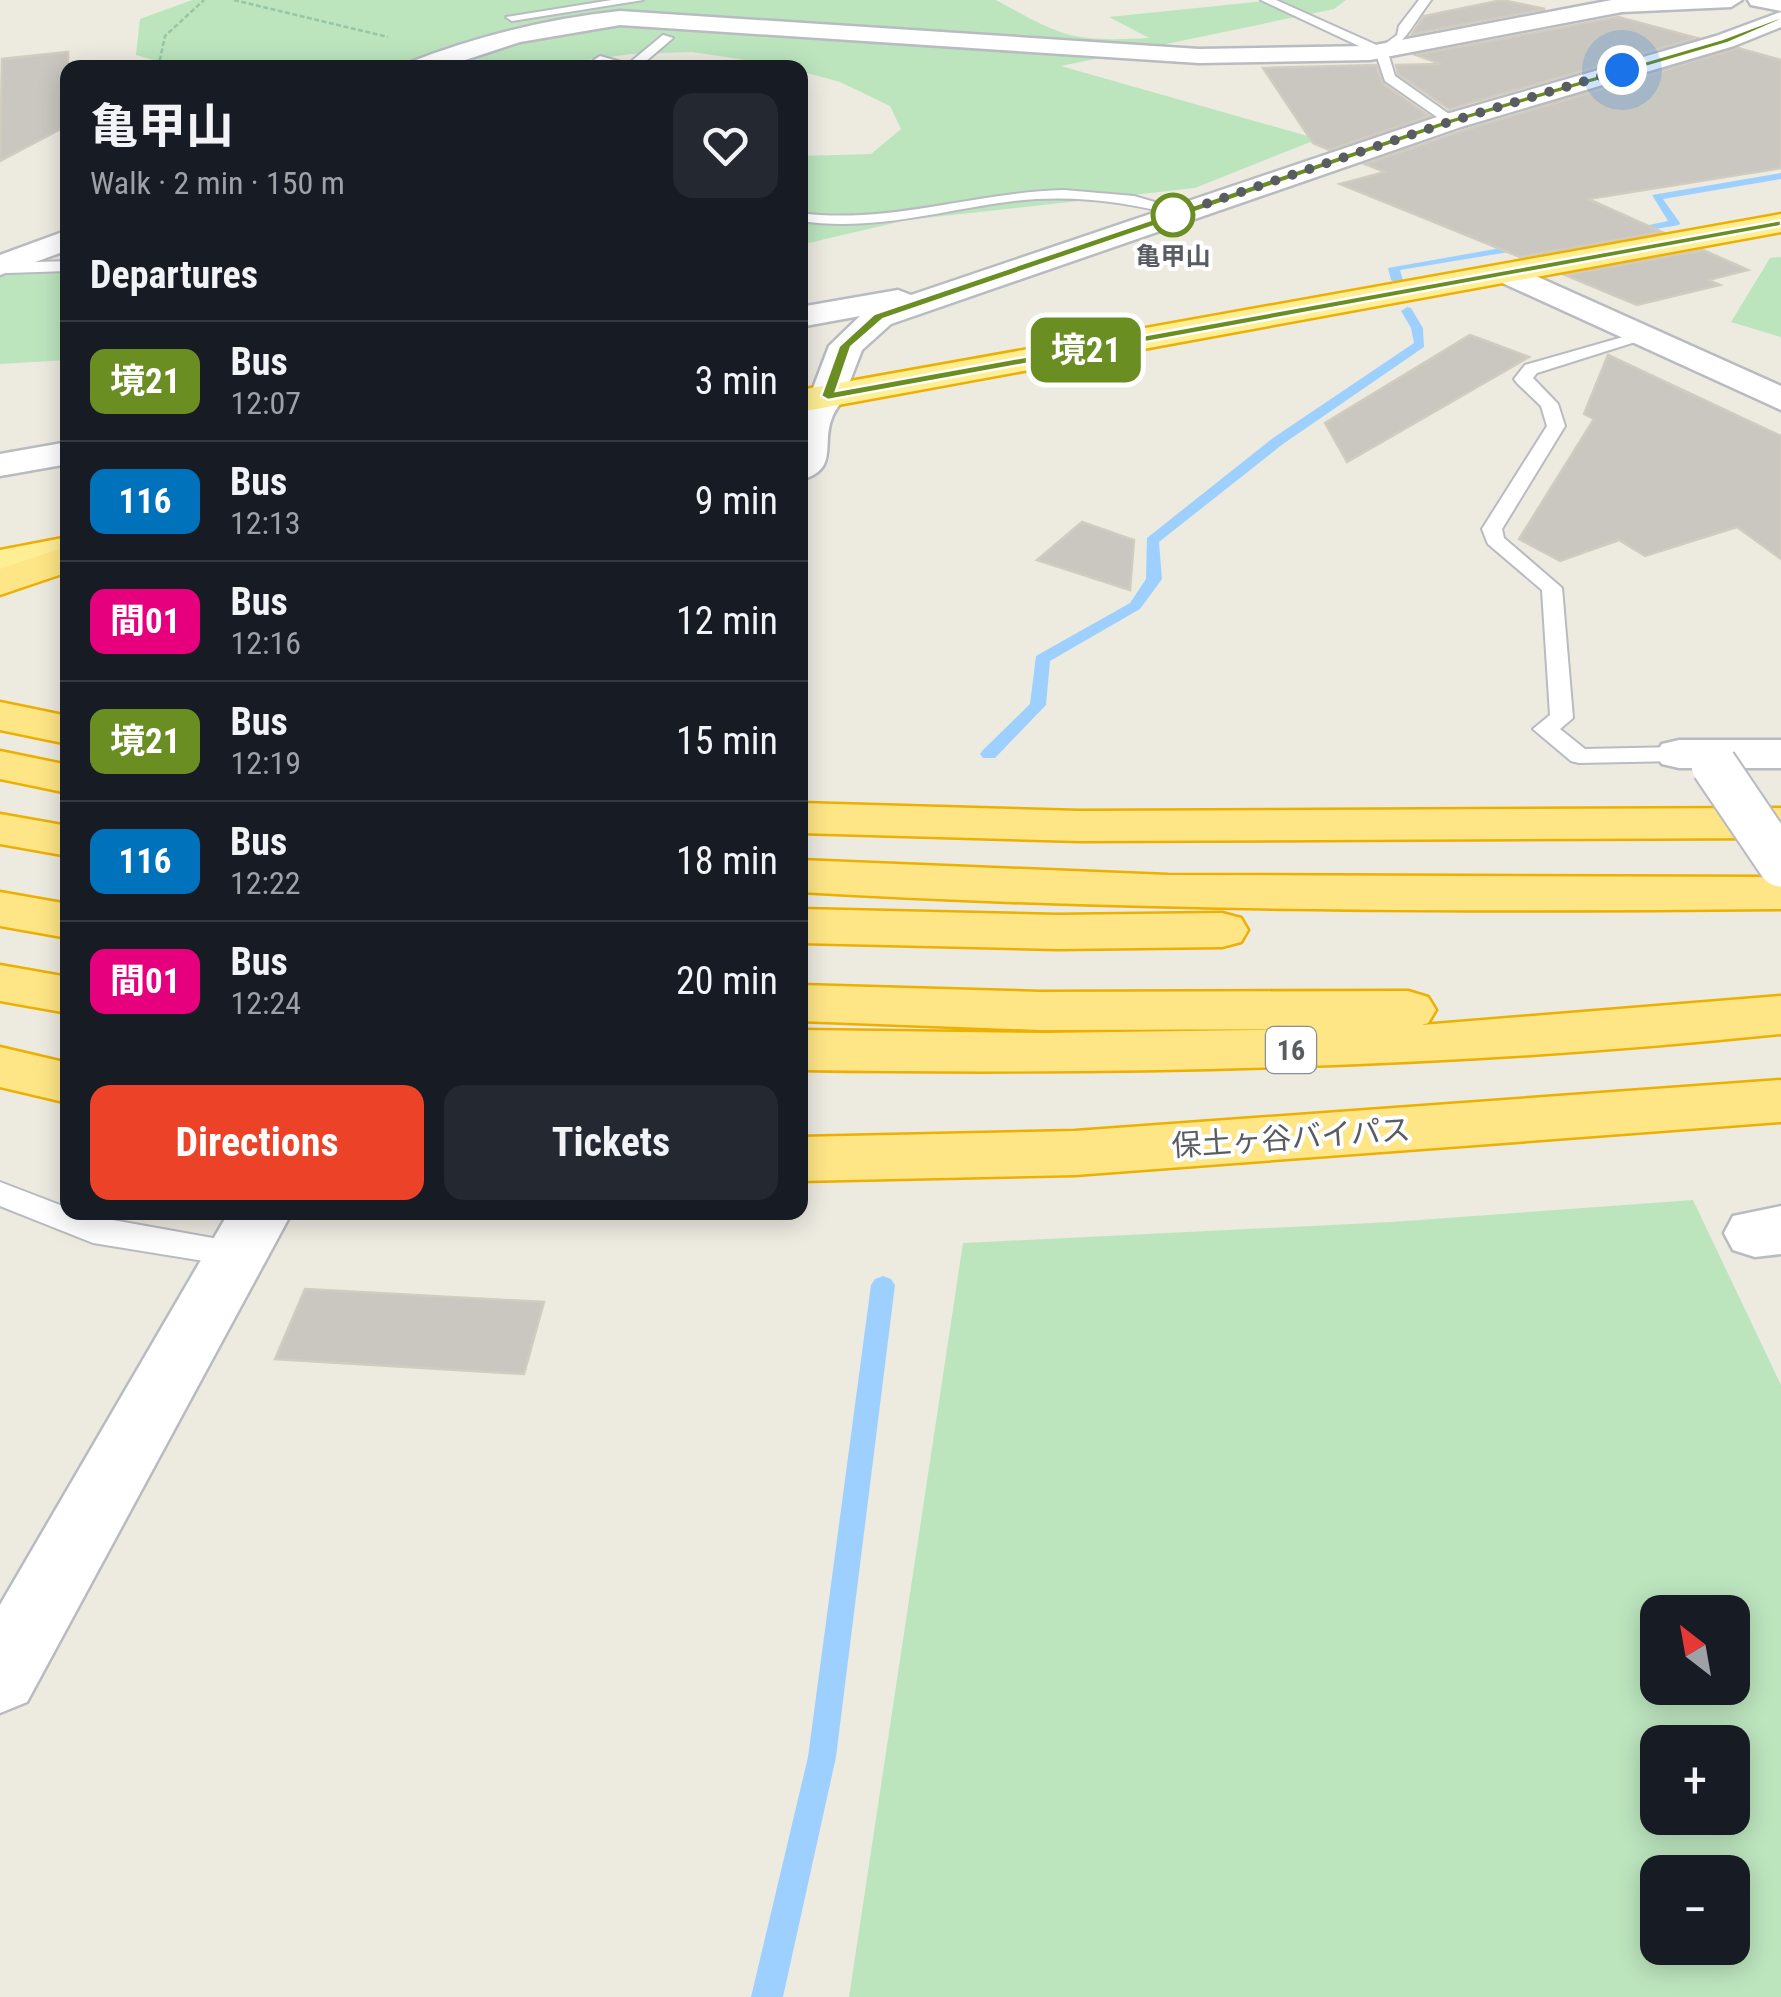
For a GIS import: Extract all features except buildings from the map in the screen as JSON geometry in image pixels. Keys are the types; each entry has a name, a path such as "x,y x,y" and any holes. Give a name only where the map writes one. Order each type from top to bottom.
{"highway":[{"path":"814,399 1781,223"},
{"path":"0,542 60,531"},
{"path":"0,562 60,551"},
{"path":"0,583 60,561"},
{"path":"0,716 60,728"},
{"path":"0,764 60,777"},
{"path":"808,818 1080,826 1781,823"},
{"path":"0,829 60,840"},
{"path":"808,876 1125,892 1398,896 1781,893"},
{"path":"0,909 60,920"},
{"path":"808,926 1156,931 1411,928 1781,916"},
{"path":"0,983 60,994"},
{"name":"16","path":"808,1003 1040,1011 1414,1010 1781,996"},
{"name":"16","path":"808,1050 1048,1055 1410,1048 1781,1016"},
{"path":"0,1068 60,1081"},
{"name":"保土ヶ谷バイパス","path":"808,1159 1075,1153 1781,1101"}],"street":[{"path":"452,53 559,24 620,18 1199,56 1382,52 1622,5 1731,0"},
{"path":"1759,0 1781,4"},
{"path":"436,60 512,17"},
{"path":"808,460 814,399 846,346 878,317 1452,121 1725,41 1781,20"},
{"path":"2,269 60,243"},
{"path":"1509,274 1781,399"},
{"path":"808,316 946,292"},
{"path":"0,465 60,454"},
{"path":"1699,757 1781,754"},
{"path":"1699,757 1781,864"},
{"path":"0,1676 248,1233"}],"lane":[{"path":"512,17 563,0"},
{"path":"512,17 637,0"},
{"path":"1267,0 1382,52"},
{"path":"1382,52 1403,36 1405,26 1425,0"},
{"path":"640,60 667,38"},
{"path":"1382,52 1389,78 1452,121"},
{"path":"808,219 869,223 993,200 1097,193 1182,212"},
{"path":"2,269 60,266"},
{"path":"1643,338 1531,370 1524,379 1549,404 1556,426 1492,530 1495,540 1552,588 1562,718 1545,729 1579,756 1699,757"},
{"path":"0,1193 60,1218"},
{"path":"65,1220 92,1231 248,1233"}],"path":[{"path":"157,60 166,31 204,0"},
{"path":"234,0 452,53"}],"green space":[{"path":"192,0 996,0 1069,34 1123,39 1149,38 1109,17 1275,0 1346,0 1334,9 1061,66 1318,139 1195,188 907,220 808,243 808,156 871,154 901,129 890,106 840,82 808,73 808,60 746,60 692,52 588,60 153,60 136,55 140,19"},
{"path":"1781,257 1781,337 1731,322 1770,258"},
{"path":"60,272 60,360 0,364 0,274"},
{"path":"1693,1200 1781,1385 1781,1997 849,1997 963,1243 1391,1222"}],"waterway":[{"path":"1627,231 1675,223 1656,197 1781,176"},
{"path":"1397,280 1394,268 1529,246"},
{"path":"989,754 1038,705 1042,659 1135,606 1154,579 1152,541 1278,441 1420,344 1417,328 1407,311"},
{"path":"767,1997 822,1757 883,1285"}],"bus line":[{"name":"境21","path":"1781,20 1725,41 1452,121 878,317 846,346 828,396 1781,223"}],"place":[{"name":"亀甲山","path":"1173,215"}],"route":[{"path":"1173,215 1452,121 1622,70"}]}
